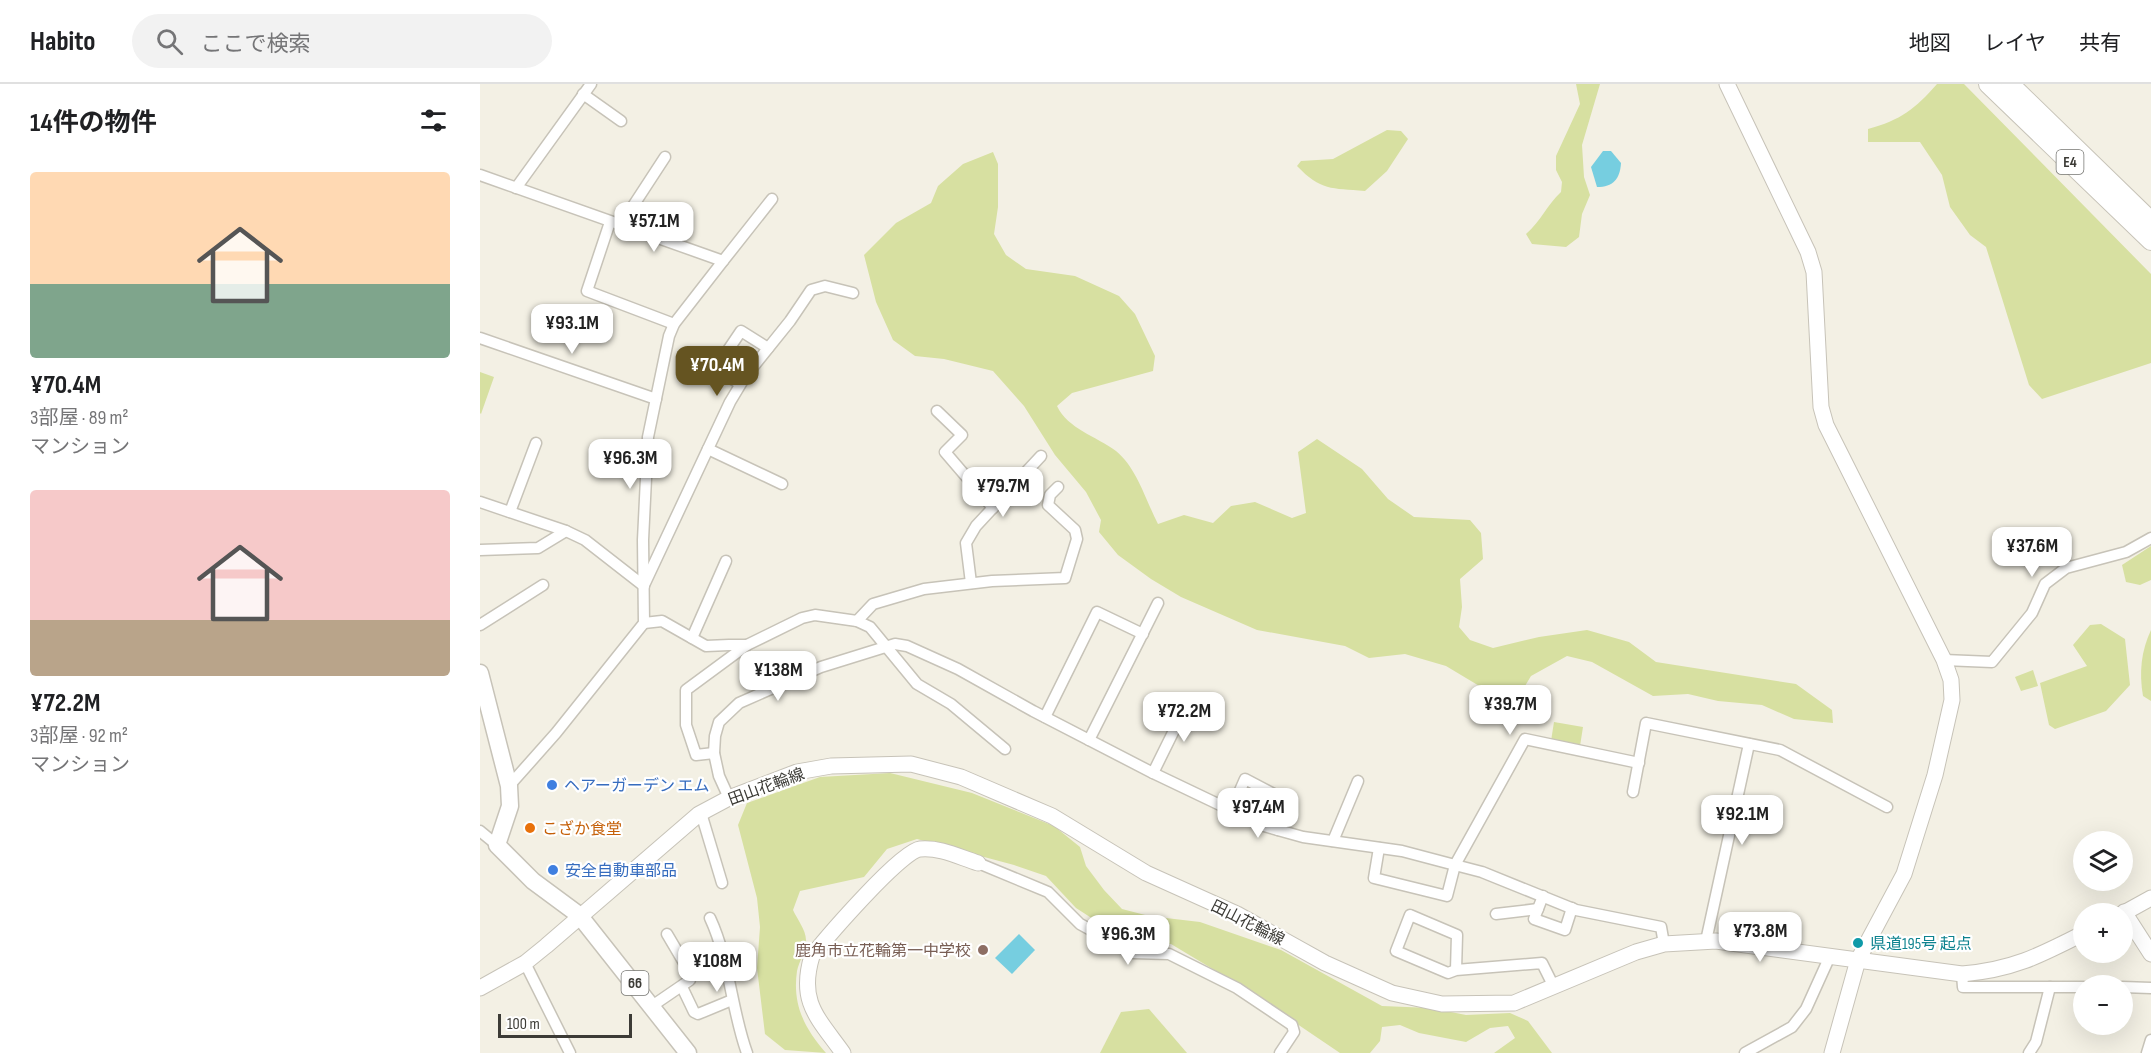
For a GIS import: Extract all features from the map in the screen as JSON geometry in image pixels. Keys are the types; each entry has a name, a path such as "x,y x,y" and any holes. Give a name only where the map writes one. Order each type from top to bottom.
{"highway":[{"name":"E4","path":"1989,84 2151,241"},
{"name":"E4","path":"2010,84 2151,221"}],"main road":[{"path":"1727,84 1804,243 1814,272 1821,407 1826,425 1944,660 1951,680 1952,700 1935,775 1904,874 1858,960 1832,1053"},
{"path":"480,673 509,786 510,806 497,845"},
{"name":"田山花輪線","path":"480,988 525,963 701,813 729,798 797,772 831,766 911,764 961,777 1052,816 1146,873 1237,914 1325,963 1392,993 1442,1004 1514,1003 1636,952 1664,944 1706,941 1962,974 1996,972 2036,958 2073,939"},
{"name":"66","path":"497,845 533,881 579,915 688,1053"},
{"path":"843,1053 813,1011 807,998 808,970 812,956 903,857 917,849 937,849 978,863"},
{"path":"2133,908 2151,898"},
{"path":"2133,928 2151,954"}],"street":[{"path":"516,188 591,84"},
{"path":"583,94 621,121"},
{"path":"665,158 615,224 587,291 674,324"},
{"path":"480,175 723,261"},
{"path":"509,786 556,733 644,623 648,437 669,336 674,324 772,199"},
{"path":"644,586 740,384 811,290 825,286 853,294"},
{"path":"740,384 716,368 741,331 768,348"},
{"path":"480,338 656,399"},
{"path":"937,411 962,435 945,452 993,508"},
{"path":"510,512 536,443"},
{"path":"708,449 782,484"},
{"path":"971,583 966,543 993,508 1041,456"},
{"path":"857,621 873,603 924,590 971,583 1065,578 1077,539 1076,530 1048,505 1050,495 1058,487"},
{"path":"480,502 566,531 604,553 644,586"},
{"path":"480,550 538,548 566,531"},
{"path":"1944,660 1992,662 2032,613 2045,584 2066,568 2126,552 2151,538"},
{"path":"692,638 726,561"},
{"path":"480,625 543,585"},
{"path":"1089,740 1158,603"},
{"path":"1045,717 1097,612 1143,634"},
{"path":"714,753 696,755 686,725 686,690 747,645 802,618 815,615 857,621 870,627 899,665 917,684 951,704 1005,749"},
{"path":"644,623 662,621 706,646 747,645"},
{"path":"729,798 719,776 714,753 715,735 719,722 739,703 821,667 886,645 908,646 958,669 1153,773 1231,811 1278,830 1379,848 1482,872 1572,908 1660,927 1664,944"},
{"path":"1153,773 1189,700"},
{"path":"1633,792 1646,723 1780,750 1887,807"},
{"path":"1379,848 1374,878 1447,896 1455,865 1525,739 1639,763"},
{"path":"1706,941 1749,744"},
{"path":"1231,811 1245,779 1291,803 1278,830"},
{"path":"1333,841 1358,781"},
{"path":"701,813 722,883"},
{"path":"480,831 497,845"},
{"path":"978,863 1048,892 1080,924 1133,952 1169,954 1237,988 1292,1025 1294,1032 1280,1053"},
{"path":"1543,896 1534,919 1565,930 1572,908"},
{"path":"1496,914 1538,909"},
{"path":"1456,970 1457,935 1410,915 1396,951 1448,973 1456,970 1542,963 1554,987"},
{"path":"710,918 721,942 732,1000 747,1053"},
{"path":"652,1006 690,980 690,973 667,934"},
{"path":"1745,1053 1791,1027 1806,1009 1830,956"},
{"path":"525,963 570,1053"},
{"path":"1962,974 1963,987 2073,987"},
{"path":"682,987 694,1012 698,1014 732,1000"},
{"path":"2029,1053 2036,1042 2050,987"},
{"path":"2133,987 2151,988"},
{"path":"2147,1053 2151,1040"}],"green space":[{"path":"1576,84 1600,84 1582,145 1584,177 1590,195 1582,214 1579,237 1566,247 1532,244 1526,234 1561,192 1562,182 1556,170 1556,156 1580,104"},
{"path":"1937,84 1964,84 2151,274 2151,363 2042,399 2029,385 1986,247 1970,235 1950,207 1942,175 1920,142 1868,142 1868,129 1890,122 1907,112"},
{"path":"1387,130 1401,131 1408,139 1387,171 1365,191 1327,187 1313,180 1297,166 1301,161 1333,159"},
{"path":"993,152 998,164 998,207 994,234 1006,255 1026,269 1075,276 1119,296 1135,314 1155,356 1153,371 1072,393 1057,406 1068,421 1116,451 1130,466 1158,524 1184,515 1213,523 1231,506 1255,502 1292,518 1306,513 1298,452 1317,439 1362,469 1388,499 1414,517 1470,520 1481,533 1483,559 1460,579 1462,607 1459,627 1470,640 1493,648 1539,637 1587,630 1629,642 1656,662 1796,684 1832,710 1833,723 1794,719 1762,705 1718,701 1688,694 1653,696 1592,662 1567,656 1531,676 1525,686 1509,700 1491,693 1446,666 1405,654 1369,658 1345,646 1257,630 1181,597 1151,579 1118,555 1099,532 1101,520 1086,492 1055,455 1024,406 993,371 944,359 915,356 893,340 876,302 864,255 896,223 931,203 938,186 963,164"},
{"path":"480,372 494,377 481,414 480,413"},
{"path":"2151,546 2151,580 2140,585 2126,582 2122,565"},
{"path":"2101,624 2125,639 2130,685 2106,711 2055,729 2049,725 2040,683 2087,666 2073,645 2090,625"},
{"path":"2151,630 2151,701 2143,696 2141,671 2143,654"},
{"path":"2033,670 2038,686 2021,691 2015,677"},
{"path":"1554,722 1583,727 1580,746 1551,741"},
{"path":"890,773 972,793 1054,826 1080,847 1086,866 1122,909 1149,916 1200,922 1281,950 1382,1006 1431,1008 1466,1015 1510,1013 1528,1021 1552,1053 1494,1053 1515,1038 1508,1026 1490,1028 1466,1042 1419,1033 1400,1025 1382,1027 1380,1041 1370,1053 1340,1053 1241,986 1171,944 1143,944 1121,937 1076,908 1046,876 917,839 887,849 864,877 800,891 793,910 805,932 806,944 797,971 796,995 806,1025 826,1053 785,1050 765,1034 757,968 760,927 757,898 738,825 747,803 820,777"},
{"path":"1149,1009 1187,1053 1100,1053 1121,1012"}],"water":[{"path":"1603,151 1611,151 1621,163 1620,169 1615,181 1607,186 1597,187 1591,167"},
{"path":"1019,934 1035,950 1012,974 995,958"}],"place":[{"name":"ヘアーガーデン エム","path":"552,785"},
{"name":"こざか食堂","path":"530,828"},
{"name":"安全自動車部品","path":"553,870"},
{"name":"県道195号 起点","path":"1858,943"},
{"name":"鹿角市立花輪第一中学校","path":"983,950"}]}
